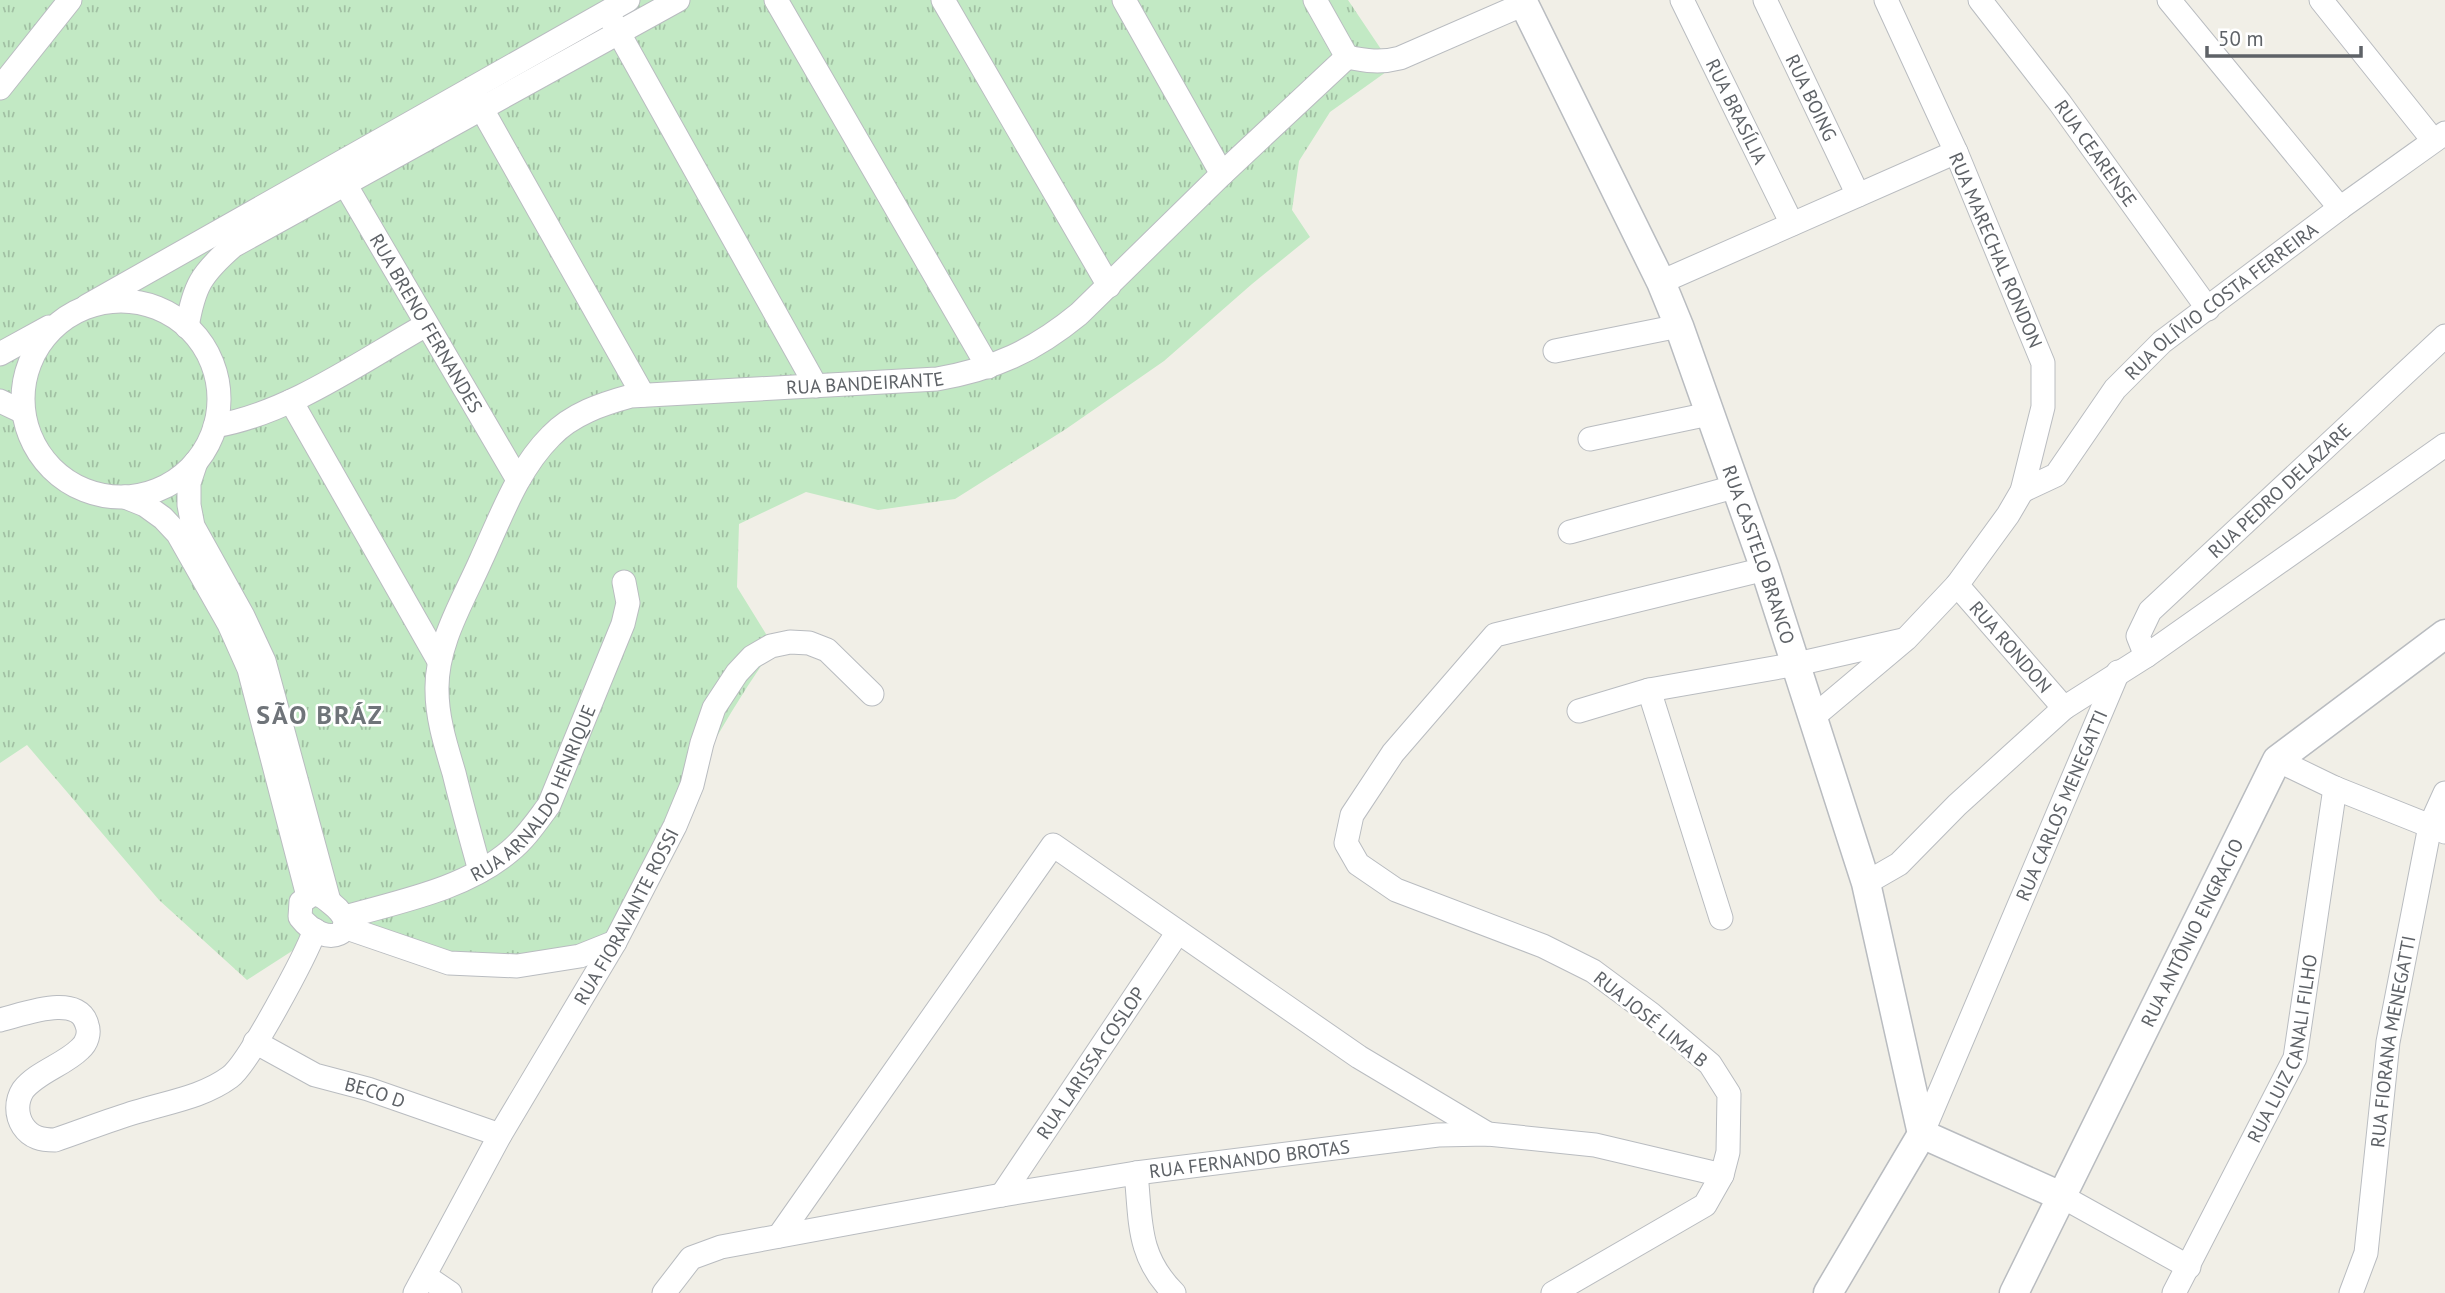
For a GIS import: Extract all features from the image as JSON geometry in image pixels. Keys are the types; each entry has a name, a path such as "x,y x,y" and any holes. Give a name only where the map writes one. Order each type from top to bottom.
{"street":[{"path":"0,88 70,0"},
{"path":"0,354 340,175 476,99 628,0"},
{"path":"476,99 619,33 678,0"},
{"path":"776,0 988,367"},
{"path":"943,0 1109,286"},
{"path":"1124,0 1222,174"},
{"path":"1315,0 1347,57 1376,62 1400,58 1523,2"},
{"name":"RUA BRASÍLIA","path":"1682,0 1792,224"},
{"name":"RUA BOING","path":"1765,0 1858,195"},
{"name":"RUA MARECHAL RONDON","path":"1812,718 1906,639 1957,585 2008,515 2022,491 2043,407 2043,363 1956,152 1886,0"},
{"name":"RUA CEARENSE","path":"1980,0 2060,103 2208,309"},
{"path":"2169,0 2340,208"},
{"path":"2321,0 2439,137"},
{"name":"RUA CASTELO BRANCO","path":"1523,2 1661,282 1765,569 1866,883 1922,1134"},
{"path":"607,12 816,386"},
{"name":"RUA BANDEIRANTE","path":"480,871 440,724 437,690 439,662 449,631 518,480 533,455 546,441 576,416 603,404 643,395 937,380 988,367 1027,351 1054,334 1109,286 1222,174 1347,57"},
{"path":"476,99 643,395"},
{"name":"RUA OLÍVIO COSTA FERREIRA","path":"2022,491 2056,475 2115,389 2162,342 2439,137"},
{"path":"1661,282 1956,152"},
{"path":"187,327 193,295 208,267 233,246 340,175"},
{"name":"RUA BRENO FERNANDES","path":"340,175 518,480"},
{"path":"64,318 44,337 31,360 23,385 23,412 30,435 41,456 58,474 78,487 101,495 125,497 164,487 182,476 208,445 215,426 218,399 215,373 204,348 187,327 166,312 140,303 114,301 88,306"},
{"path":"215,426 265,414 426,325"},
{"path":"1555,351 1679,326"},
{"name":"RUA PEDRO DELAZARE","path":"2146,656 2138,636 2150,611 2445,336"},
{"path":"0,401 23,412"},
{"path":"292,401 439,662"},
{"path":"1590,439 1709,414"},
{"path":"1866,883 1899,864 1957,805 2064,708 2146,656 2445,445"},
{"path":"196,462 189,482 188,505 193,526 249,627 264,661 331,910"},
{"path":"1570,532 1734,487"},
{"path":"125,497 145,505 163,517 178,534 240,645 331,910"},
{"name":"RUA JOSÉ LIMA B","path":"1553,1293 1705,1205 1722,1175 1728,1152 1729,1094 1710,1064 1651,1014 1593,971 1543,946 1396,890 1358,864 1346,843 1352,815 1394,753 1496,635 1765,569"},
{"name":"RUA ARNALDO HENRIQUE","path":"315,930 333,937 342,932 331,910 437,890 480,871 510,851 531,829 549,805 623,624 628,603 624,582"},
{"name":"RUA RONDON","path":"1957,585 2064,708"},
{"name":"RUA ANTÔNIO ENGRACIO","path":"2014,1293 2277,760 2445,634"},
{"path":"1578,711 1649,690 1797,664 1906,639"},
{"name":"RUA FIORAVANTE ROSSI","path":"420,1284 500,1135 615,942 675,826 692,785 714,708 737,673 752,657 771,646 790,642 809,643 827,650 872,694"},
{"name":"RUA CARLOS MENEGATTI","path":"1828,1293 1922,1134 2118,672"},
{"path":"1649,690 1721,918"},
{"path":"2277,760 2334,788 2437,829"},
{"name":"RUA LUIZ CANALI FILHO","path":"2175,1293 2295,1058 2334,788"},
{"name":"RUA FIORANA MENEGATTI","path":"2351,1293 2366,1253 2388,1042 2445,793"},
{"path":"779,1236 1054,845 1359,1057 1488,1134"},
{"path":"0,1020 61,1006 78,1010 87,1025 86,1042 81,1049 30,1083 18,1101 20,1122 35,1137 55,1140 199,1093 233,1075 243,1065 315,930 303,921 299,912 300,902 331,910 449,963 517,966 580,956 615,942"},
{"name":"RUA LARISSA COSLOP","path":"1002,1195 1178,932"},
{"name":"BECO D","path":"255,1042 315,1075 368,1089 500,1135"},
{"name":"RUA FERNANDO BROTAS","path":"664,1293 691,1258 721,1247 1136,1173 1438,1135 1488,1134 1595,1145 1722,1175"},
{"path":"1922,1134 2063,1197 2189,1267"},
{"path":"1136,1173 1143,1246 1156,1273 1174,1293"},
{"path":"420,1284 450,1293"}],"green space":[{"path":"0,0 1348,0 1393,67 1330,112 1299,161 1292,210 1310,237 1164,361 1066,429 955,499 878,510 806,492 739,524 737,587 774,647 731,712 618,917 602,938 577,955 471,965 334,924 247,980 159,900 27,745 0,763"}],"district":[{"name":"SÃO BRÁZ","path":"320,715"}]}
